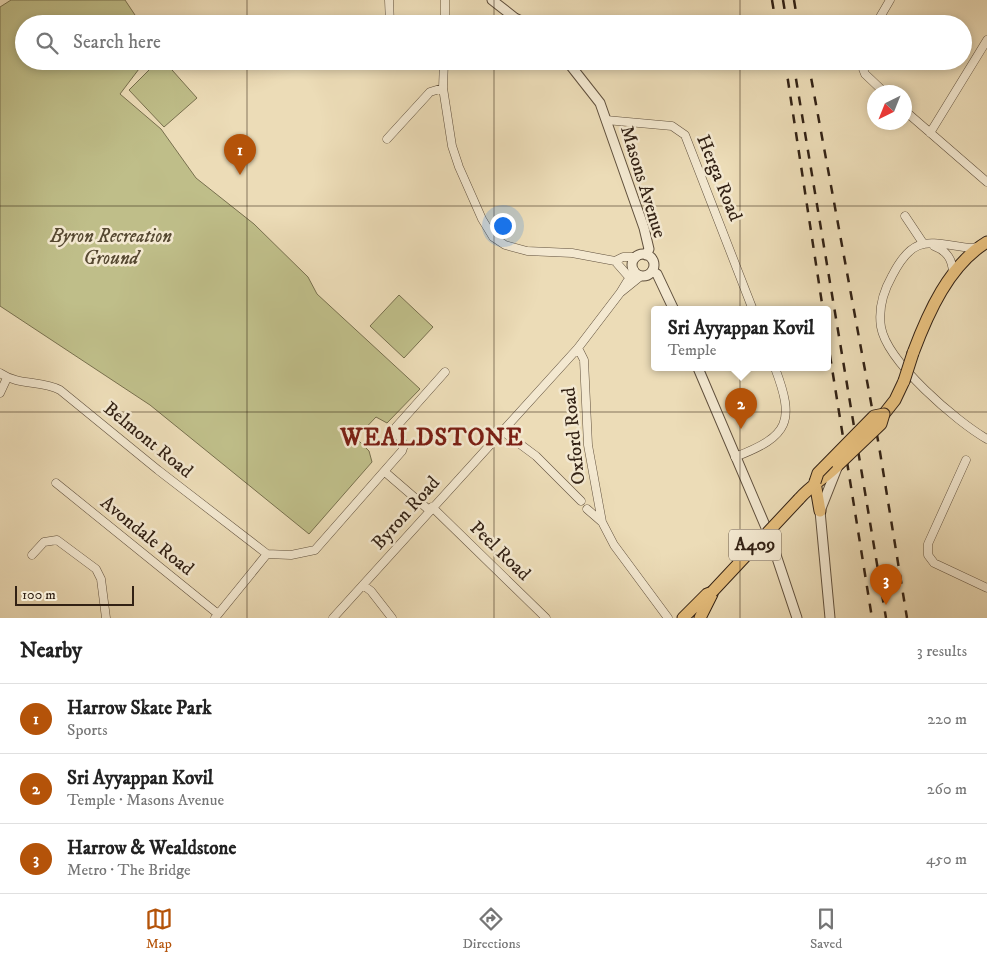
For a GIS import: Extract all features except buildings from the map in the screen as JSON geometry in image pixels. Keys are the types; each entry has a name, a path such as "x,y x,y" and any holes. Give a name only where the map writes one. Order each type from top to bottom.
{"main road":[{"name":"A409","path":"683,618 704,602 815,482 823,479 838,466 881,424 884,414 895,400 904,381 928,317 952,276 958,276 985,245"},
{"name":"A409","path":"815,482 818,473 874,416 884,414"},
{"path":"815,482 820,505"},
{"name":"A409","path":"700,618 704,602"}],"street":[{"path":"389,0 390,15"},
{"path":"445,0 445,15"},
{"path":"492,0 510,15"},
{"path":"881,15 890,0"},
{"path":"972,64 987,40"},
{"path":"444,70 443,88 452,146 459,167 482,219 493,237 505,245 515,248 572,253 615,261 634,274 647,275 652,271 653,261 646,255 621,258 615,261"},
{"name":"Masons Avenue","path":"575,70 600,103 644,228 649,249 646,255"},
{"path":"863,70 877,85"},
{"path":"930,133 969,70"},
{"path":"387,139 430,92 443,88"},
{"path":"912,117 987,182"},
{"name":"Herga Road","path":"606,120 672,126 685,135 751,306"},
{"path":"905,216 922,243"},
{"path":"985,245 971,248 922,243 908,250 885,289 879,314 881,330 891,349 921,385 953,416 987,439"},
{"path":"932,245 946,253 952,264 952,276"},
{"path":"634,274 632,263 636,257"},
{"path":"652,271 657,274 672,306"},
{"name":"Byron Road","path":"333,618 501,430 578,348 634,274"},
{"name":"Oxford Road","path":"578,348 584,360 588,445 602,522"},
{"path":"699,371 770,537 797,618"},
{"path":"735,456 761,447 775,437 781,429 786,415 786,404 776,371"},
{"path":"217,616 266,554 291,555 314,550 386,472 387,465 402,451 404,445 396,427 445,372"},
{"name":"Belmont Road","path":"0,373 7,378 22,382 51,385 60,390 158,470 266,554"},
{"path":"0,394 7,378"},
{"path":"501,430 536,456 581,501"},
{"path":"966,460 928,544 928,555 938,565 987,588"},
{"path":"830,618 820,505 838,466"},
{"name":"Peel Road","path":"386,472 431,509 546,618"},
{"name":"Avondale Road","path":"56,483 217,616"},
{"path":"799,498 811,500 820,505"},
{"path":"587,509 602,522 614,545 668,618"},
{"path":"32,555 44,542 57,540 96,569 101,579 106,618"},
{"path":"363,585 392,618"}],"green space":[{"name":"Byron Recreation Ground","path":"11,0 125,0 135,15 15,15 15,70 138,70 120,94 161,129 196,178 254,224 308,277 317,294 420,389 387,423 376,417 356,438 369,451 372,462 309,534 150,405 0,306 0,7"},
{"path":"149,70 172,70 197,98 164,127 129,90"},
{"path":"399,295 433,327 404,358 370,326"}],"railway":[{"path":"772,0 774,15"},
{"path":"783,0 786,15"},
{"path":"794,0 796,15"},
{"path":"786,70 822,306"},
{"path":"795,70 886,618"},
{"path":"810,70 879,446 907,618"},
{"path":"831,362 872,618"}],"place":[{"name":"Harrow Skate Park","path":"240,175"},
{"name":"Sri Ayyappan Kovil","path":"741,429"},
{"name":"Harrow & Wealdstone","path":"886,605"}],"district":[{"name":"WEALDSTONE","path":"432,438"}]}
